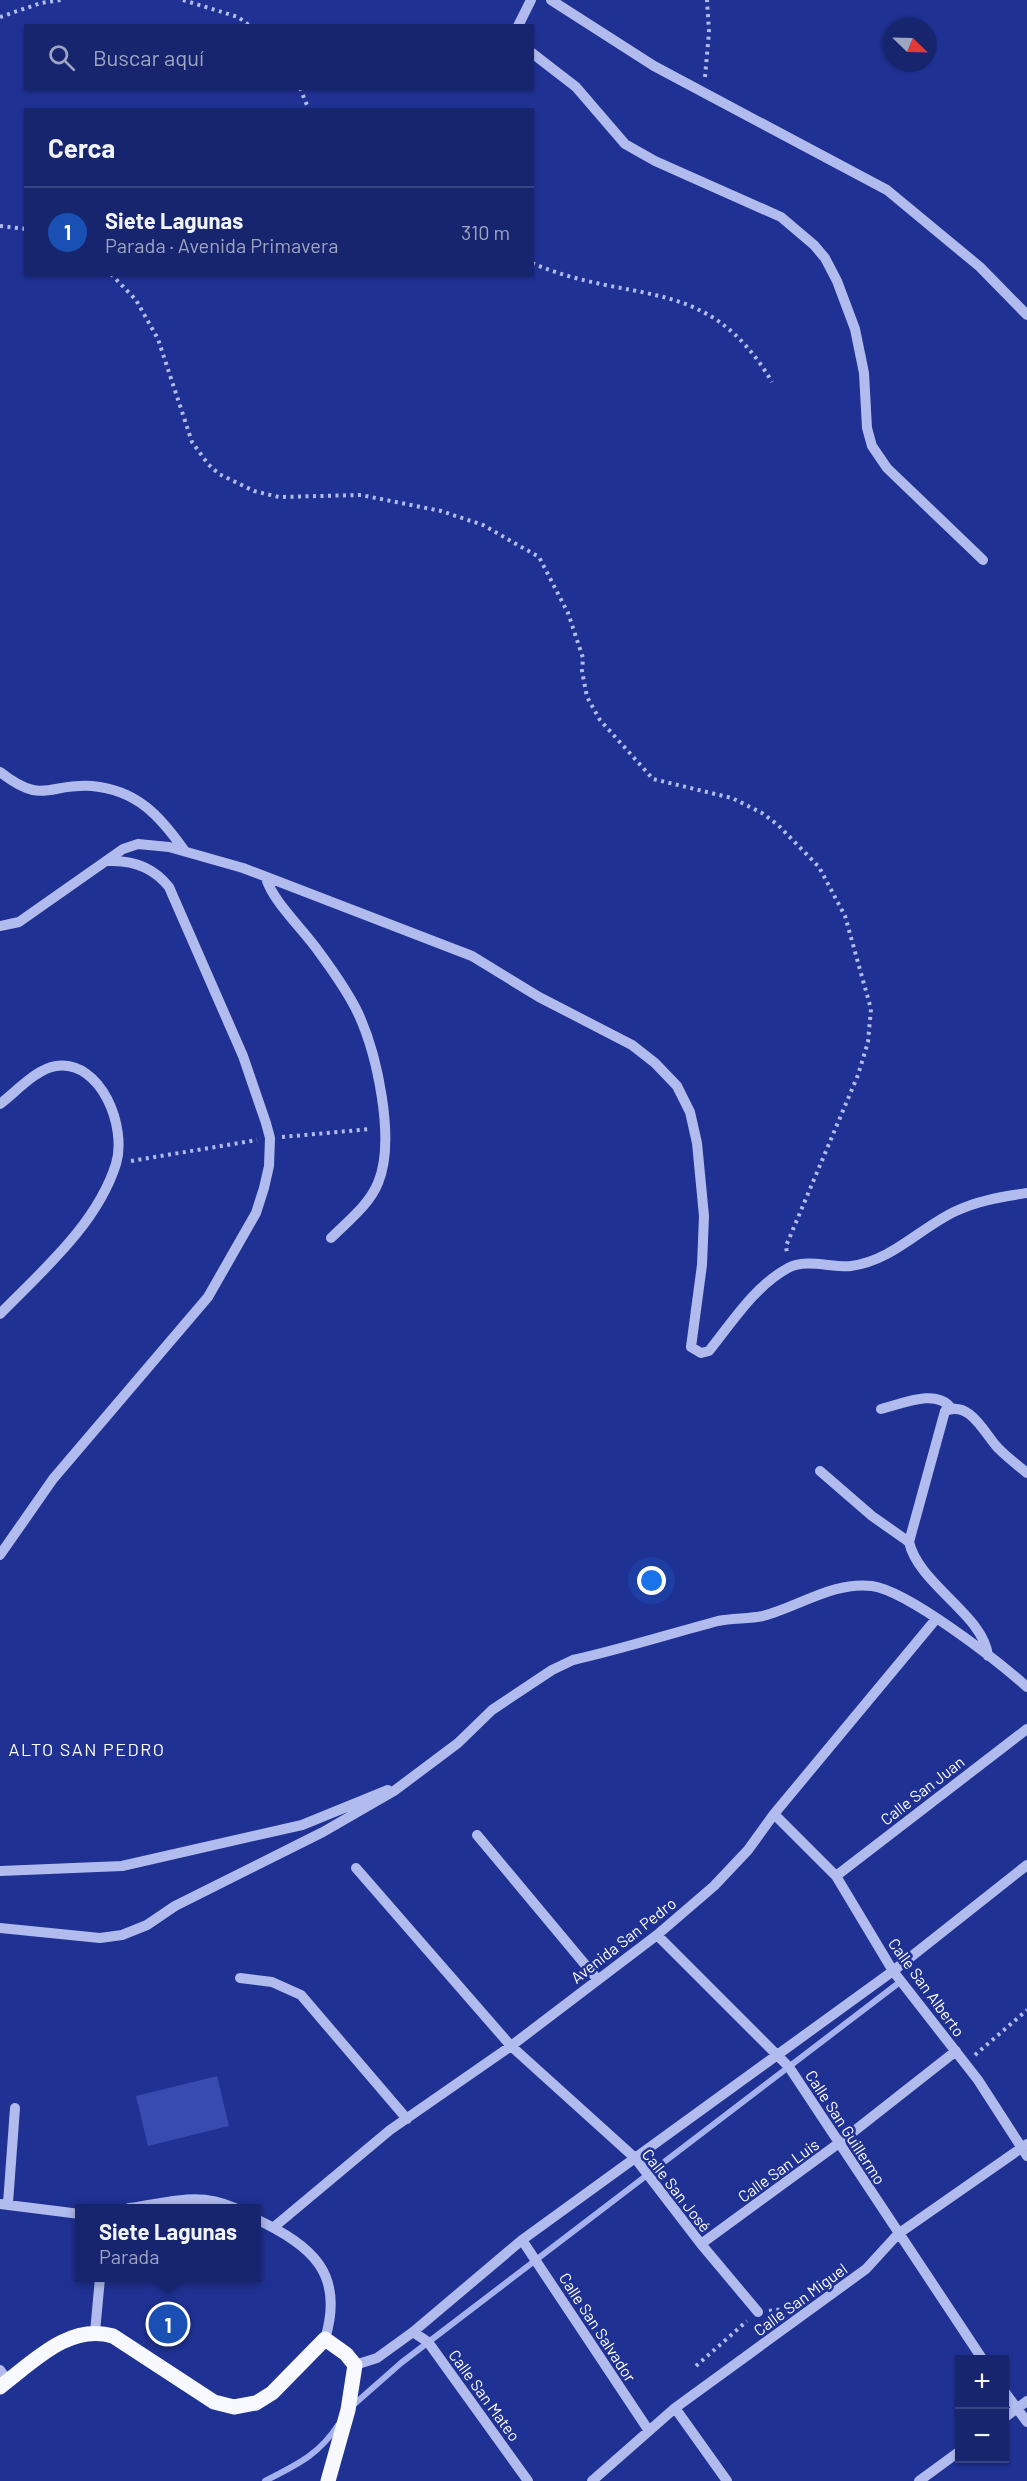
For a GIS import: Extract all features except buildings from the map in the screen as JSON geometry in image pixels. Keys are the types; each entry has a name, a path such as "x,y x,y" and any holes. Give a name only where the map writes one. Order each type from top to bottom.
{"main road":[{"path":"3,2379 59,2343 82,2333 95,2332 113,2336 214,2402 234,2407 256,2403 272,2393 325,2339 346,2354 355,2365 348,2410 328,2481"}],"street":[{"path":"519,24 531,0"},
{"path":"551,0 654,66 887,190 980,267 1027,315"},
{"path":"534,55 576,87 626,144 655,161 781,217 814,245 837,281 855,330 864,373 867,428 872,446 887,468 983,560"},
{"path":"0,772 19,787 40,792 92,786 134,797 162,819 184,850"},
{"path":"0,926 19,922 123,849 138,844 184,850 266,878 472,956 539,997 632,1045 655,1063 677,1086 690,1112 698,1143 703,1191 702,1264 692,1347 701,1353 709,1351 753,1296 771,1279 791,1267 853,1266 896,1250 955,1211 986,1199 1027,1193"},
{"path":"0,1554 53,1479 208,1297 256,1213 269,1167 270,1138 243,1056 169,887 160,875 145,867 126,860 109,861"},
{"path":"266,878 272,891 320,952 357,1011 376,1072 383,1128 384,1160 377,1185 369,1199 331,1238"},
{"path":"0,1104 37,1075 55,1066 75,1068 92,1078 102,1089 120,1143 116,1163 89,1215 42,1271 0,1314"},
{"path":"881,1409 934,1398 944,1401 951,1408 962,1410 975,1418 1000,1450 1027,1473"},
{"path":"909,1542 945,1411 951,1408"},
{"path":"820,1471 872,1516 909,1542 916,1561 982,1637 988,1656"},
{"path":"0,1928 100,1938 122,1935 323,1832 394,1791 458,1743 492,1710 552,1670 573,1660 720,1621 763,1616 849,1586 873,1586 896,1594 936,1619 1027,1687"},
{"name":"Avenida San Pedro","path":"274,2228 407,2119 511,2046 598,1980 657,1935 714,1886 748,1850 774,1814 936,1619"},
{"name":"Calle San Juan","path":"836,1876 1027,1729"},
{"path":"0,1870 122,1866 302,1825 383,1790 394,1791"},
{"name":"Calle San Alberto","path":"774,1814 836,1876 893,1971 965,2063 1025,2149"},
{"path":"477,1835 598,1980"},
{"path":"355,2365 377,2358 413,2332 522,2240 893,1971 1027,1865"},
{"name":"Calle San José","path":"356,1868 511,2046 635,2158 701,2244 758,2312"},
{"name":"Calle San Guillermo","path":"657,1935 779,2055 979,2355"},
{"path":"240,1978 272,1982 301,1995 407,2119"},
{"name":"Calle San Luis","path":"701,2244 839,2143 956,2051"},
{"path":"15,2108 4,2203 75,2213"},
{"name":"Calle San Miguel","path":"592,2481 675,2408 866,2269 898,2234 1025,2149"},
{"path":"153,2204 190,2198 216,2200 226,2204"},
{"path":"261,2222 306,2248 322,2267 332,2298 332,2317 325,2339"},
{"name":"Calle San Salvador","path":"522,2240 649,2431"},
{"path":"95,2332 100,2282"},
{"name":"Calle San Mateo","path":"413,2332 428,2342 528,2481"},
{"path":"1009,2397 1027,2422"},
{"path":"1009,2415 1027,2401"},
{"path":"675,2408 727,2481"},
{"path":"919,2481 955,2455"}],"path":[{"path":"0,17 41,3 61,0"},
{"path":"183,0 238,17 247,24"},
{"path":"703,91 709,32 707,0"},
{"path":"301,90 308,108"},
{"path":"0,226 24,229"},
{"path":"534,264 581,281 672,298 712,316 730,328 756,355 772,382"},
{"path":"113,276 136,300 158,339 192,442 208,464 219,474 254,491 279,497 361,495 441,511 483,525 539,557 568,613 583,658 582,671 587,697 600,720 653,778 732,798 762,813 778,825 819,867 845,916 871,1009 868,1042 858,1075 786,1246 791,1267"},
{"path":"116,1163 270,1138 383,1128"},
{"path":"965,2063 1027,2010"},
{"path":"696,2366 758,2312 799,2306"}],"shaded area":[{"path":"217,2076 229,2126 148,2146 136,2096"}],"waterway":[{"path":"351,2407 401,2363 896,1985"},
{"path":"265,2481 315,2452 338,2425"}],"place":[{"name":"Siete Lagunas","path":"168,2324"}],"district":[{"name":"ALTO SAN PEDRO","path":"87,1749"}]}
